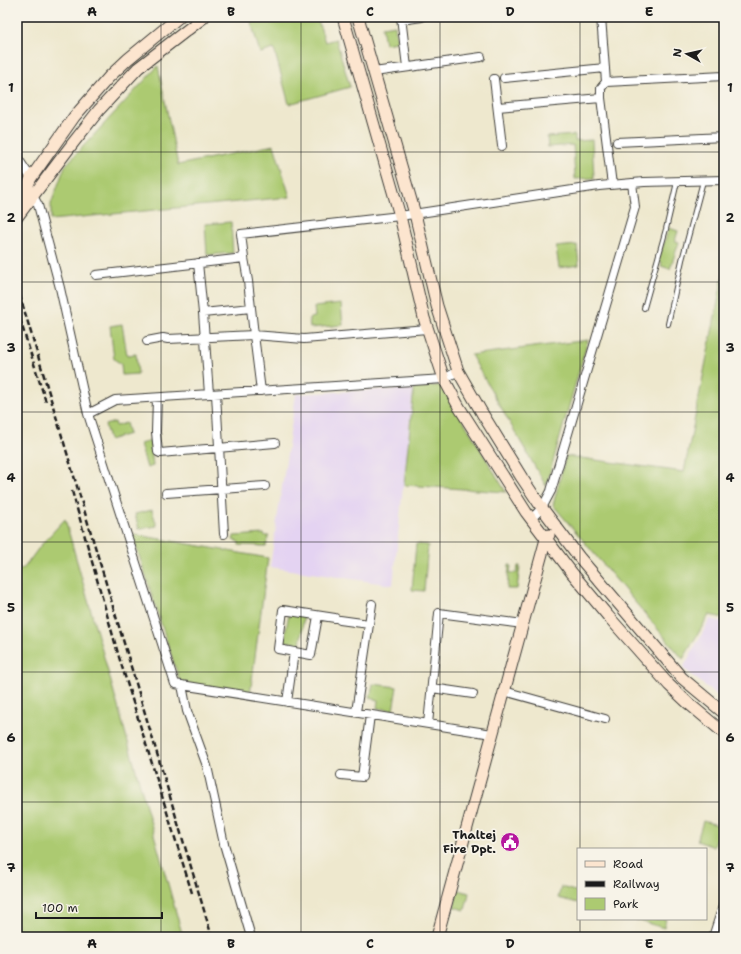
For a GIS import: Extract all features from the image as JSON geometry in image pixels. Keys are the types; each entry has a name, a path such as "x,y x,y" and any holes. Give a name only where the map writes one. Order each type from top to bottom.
{"main road":[{"path":"17,209 32,178 74,117 109,77 128,59 179,17"},
{"path":"17,217 95,116 138,68 204,17"},
{"path":"343,17 400,216 427,329 444,379 459,407 531,519 572,573 669,685 724,733"},
{"path":"358,17 415,214 437,306 458,371 522,478 556,528 579,558 682,678 724,713"},
{"path":"437,937 546,539 556,528"}],"street":[{"path":"407,67 401,18 422,17"},
{"path":"601,17 606,82 601,88 601,98 612,185"},
{"path":"722,17 724,34"},
{"path":"374,72 481,57"},
{"path":"504,78 605,68"},
{"path":"606,82 724,76"},
{"path":"494,79 502,146"},
{"path":"498,106 601,98"},
{"path":"617,142 724,137"},
{"path":"17,156 32,178"},
{"path":"261,391 241,234 400,216 612,185 724,180"},
{"path":"531,519 542,508 551,491 635,206 632,183"},
{"path":"33,196 38,205 60,288 88,414 175,684 492,734"},
{"path":"96,275 244,258"},
{"path":"198,263 205,337 219,447 224,534"},
{"path":"203,313 251,308"},
{"path":"147,341 162,338 254,335 304,339 427,329"},
{"path":"88,414 115,400 444,379 458,371"},
{"path":"157,398 156,432 158,452 160,453 275,443"},
{"path":"166,493 265,486"},
{"path":"356,712 372,604"},
{"path":"318,616 311,655 278,649 284,610 369,624"},
{"path":"428,724 440,613 523,624"},
{"path":"287,702 294,652"},
{"path":"182,685 187,711 206,766 224,844 251,937"},
{"path":"432,688 473,694"},
{"path":"504,691 605,720"},
{"path":"341,775 362,777 370,715"},
{"path":"713,937 724,903"}],"lane":[{"path":"668,324 682,260 703,180"},
{"path":"644,308 666,229 677,181"}],"shaded area":[{"path":"413,388 393,585 270,567 296,394"},
{"path":"710,619 724,622 724,701 683,668"}],"green space":[{"path":"265,17 317,17 325,42 336,39 350,87 289,104 274,49 260,53 251,22"},
{"path":"395,25 397,42 385,44 382,27"},
{"path":"158,66 178,165 274,145 290,197 51,220 51,204 65,166"},
{"path":"575,135 575,141 592,140 594,178 575,179 573,145 548,147 547,137"},
{"path":"231,222 233,253 207,255 205,224"},
{"path":"669,228 678,231 675,241 679,242 670,269 661,266 662,262 658,261"},
{"path":"577,245 579,265 559,268 556,247"},
{"path":"724,271 724,618 709,615 683,659 553,505 566,456 684,472"},
{"path":"341,304 343,325 310,328 309,318 315,317 314,307"},
{"path":"122,324 127,355 136,354 138,374 122,375 121,364 114,359 110,326"},
{"path":"588,340 546,486 471,355"},
{"path":"442,385 506,492 404,485 414,388"},
{"path":"115,422 116,426 126,423 129,434 109,440 105,425"},
{"path":"150,441 153,466 147,468 140,444"},
{"path":"152,510 157,526 139,529 135,514"},
{"path":"65,519 183,937 17,937 17,570 24,568 41,545"},
{"path":"132,534 268,558 250,695 180,682"},
{"path":"264,534 265,536 269,536 266,546 239,545 239,542 233,540 234,536"},
{"path":"416,544 428,545 424,591 412,590"},
{"path":"509,565 511,565 510,573 517,573 518,566 520,566 517,589 507,589"},
{"path":"289,613 304,616 300,644 284,641"},
{"path":"373,684 397,687 393,710 377,708 378,700 370,698"},
{"path":"703,821 721,826 714,847 697,841"},
{"path":"561,887 577,892 577,903 558,898"},
{"path":"458,890 469,893 465,910 454,907"},
{"path":"636,920 666,920 664,928"}],"railway":[{"path":"17,286 212,937"},
{"path":"17,310 46,402"},
{"path":"72,491 119,657 192,893"}],"place":[{"name":"Thaltej Fire Dpt.","path":"510,842"}]}
